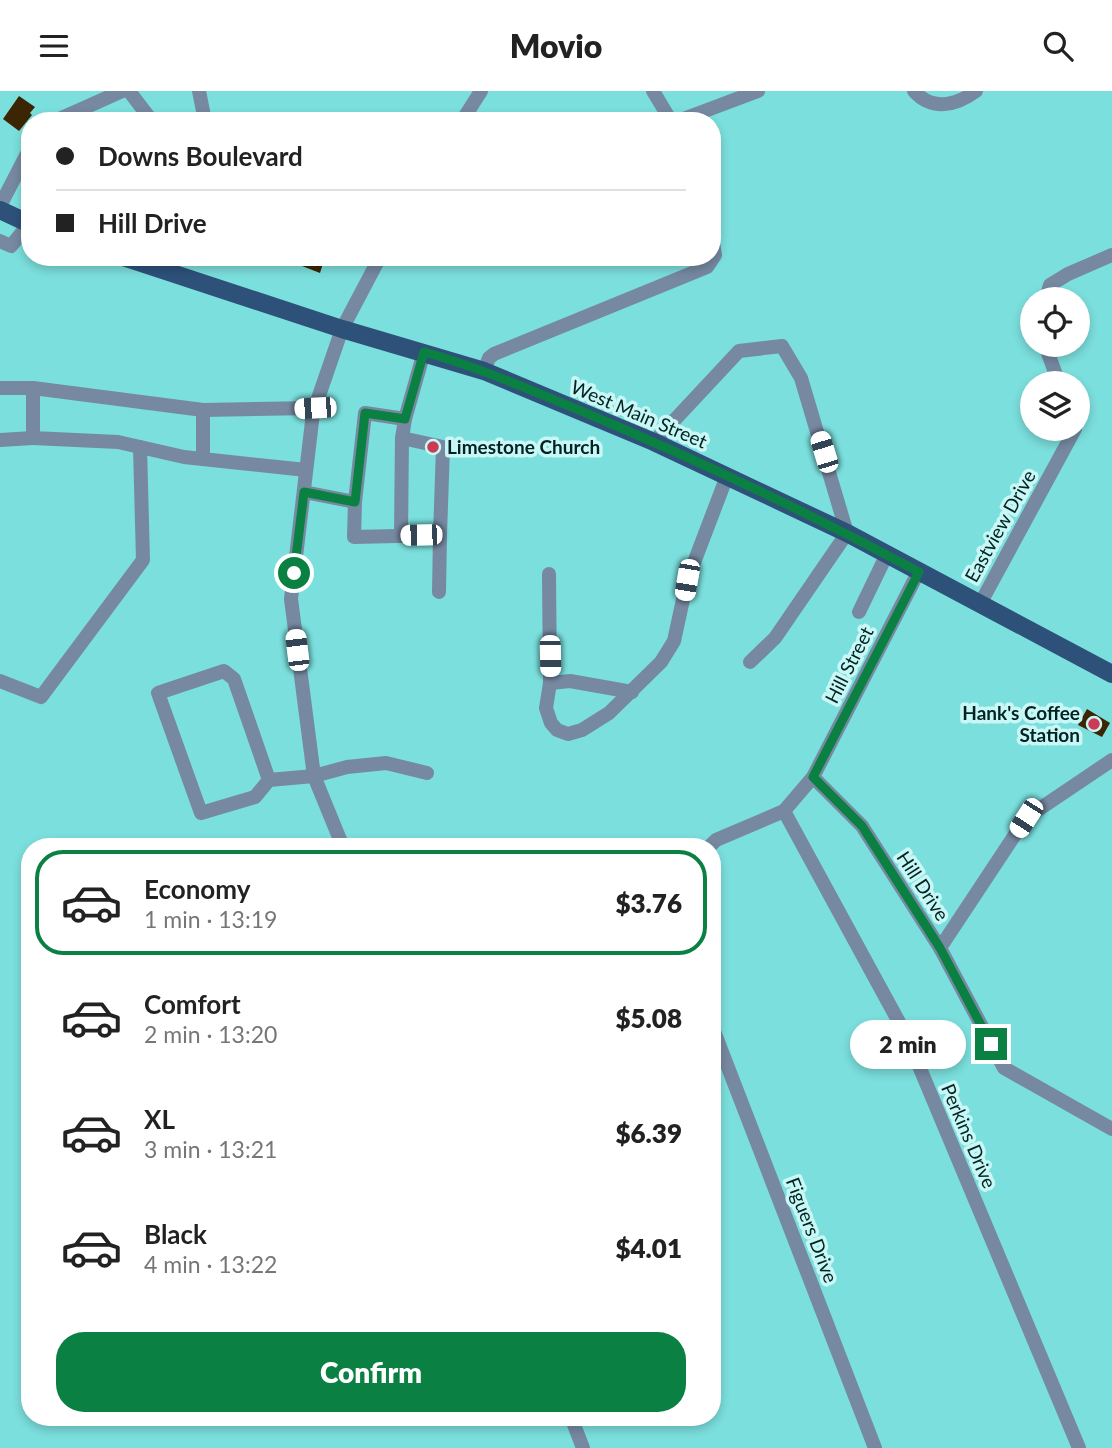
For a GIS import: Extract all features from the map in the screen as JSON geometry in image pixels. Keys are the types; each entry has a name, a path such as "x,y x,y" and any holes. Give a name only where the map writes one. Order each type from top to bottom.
{"main road":[{"path":"0,208 21,220"},
{"name":"West Main Street","path":"149,266 342,329 485,371 653,442 847,533 1112,674"}],"street":[{"path":"71,112 100,95 122,91"},
{"path":"129,91 145,112"},
{"path":"199,91 203,112"},
{"path":"468,112 481,91"},
{"path":"653,91 666,112"},
{"path":"702,112 758,91"},
{"path":"914,91 923,100 937,105 960,101 976,91"},
{"path":"0,208 21,166"},
{"path":"0,241 11,246 21,234"},
{"path":"1049,287 1068,274 1112,255"},
{"path":"339,838 314,776 291,599 315,408 342,329 375,266"},
{"path":"485,371 489,358 503,350 708,266"},
{"path":"653,442 739,351 782,346 801,378 847,533 775,638 750,662"},
{"path":"401,536 402,438 424,352"},
{"path":"0,388 33,388 203,410 315,408"},
{"path":"33,388 33,438"},
{"path":"203,410 203,459"},
{"path":"405,419 365,413 354,537 440,535"},
{"path":"0,440 33,438 118,442 203,459 306,470"},
{"path":"402,438 443,447 439,592"},
{"name":"Eastview Drive","path":"980,604 1069,441"},
{"path":"0,681 41,697 143,560 140,447"},
{"path":"549,574 550,683 546,708 551,723 557,730 568,733 582,730 609,713 661,662 674,641 687,580 727,476"},
{"path":"304,492 355,502"},
{"path":"859,612 887,555"},
{"name":"Hill Street","path":"813,777 919,572"},
{"path":"269,780 234,679 224,671 158,693 201,813 255,797 269,780 314,776 347,767 386,763 426,773"},
{"path":"550,683 570,681 632,692"},
{"path":"940,948 1026,818 1112,760"},
{"path":"721,838 784,811 813,777"},
{"name":"Hill Drive","path":"813,777 862,826 940,948 1004,1068 1112,1129"},
{"name":"Perkins Drive","path":"784,811 906,1035 1079,1448"},
{"name":"Figuers Drive","path":"721,1049 875,1448"},
{"path":"574,1426 583,1448"}],"building":[{"path":"19,96 35,107 31,112 21,112 19,131 3,119"},
{"path":"302,266 322,266 320,273"},
{"name":"Hank's Coffee Station","path":"1087,709 1110,723 1102,737 1078,725"}],"place":[{"name":"Limestone Church","path":"433,447"},
{"name":"Hank's Coffee Station","path":"1094,724"}],"route":[{"path":"294,573 304,492 355,502 365,413 405,419 424,352 485,371 653,442 847,533 919,572 813,777 862,826 940,948 991,1044"}]}
